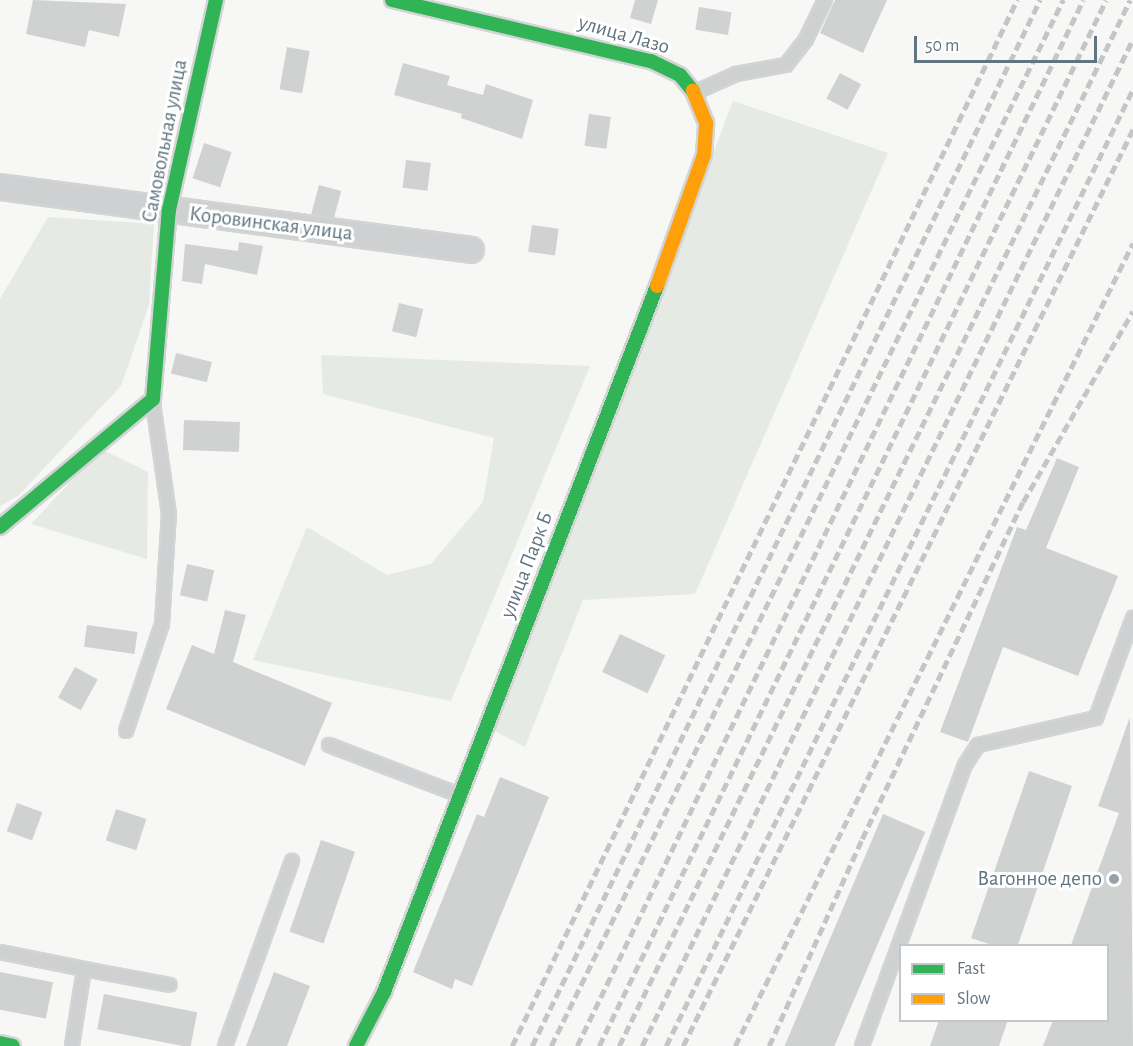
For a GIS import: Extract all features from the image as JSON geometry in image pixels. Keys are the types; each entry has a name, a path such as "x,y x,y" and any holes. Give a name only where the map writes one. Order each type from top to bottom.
{"street":[{"name":"Самовольная улица","path":"153,399 169,210 216,0"},
{"name":"улица Лазо","path":"392,0 651,61 680,75 695,93"},
{"name":"улица Парк Б","path":"356,1046 384,992 704,155 706,123 695,93"},
{"name":"Коровинская улица","path":"0,187 471,250"},
{"path":"0,527 153,399"},
{"path":"0,1043 14,1046"}],"lane":[{"path":"695,93 736,74 786,65 806,39 825,0"},
{"name":"Самовольная улица","path":"126,731 162,624 169,514 153,399"},
{"path":"900,944 969,759 978,745 1096,718 1133,618"},
{"path":"329,745 460,795"},
{"path":"225,1046 292,861"},
{"path":"862,1046 899,947"},
{"path":"0,952 170,985"},
{"path":"72,1046 84,969"}],"shaded area":[{"path":"733,101 888,153 695,594 583,600 525,747 493,730"},
{"path":"48,217 154,224 149,305 121,386 18,496 0,506 0,299"},
{"path":"321,355 590,366 451,701 253,660 307,527 387,575 431,564 483,502 494,438 323,394"},
{"path":"101,449 148,472 147,559 31,524"}],"building":[{"path":"33,0 126,4 119,37 89,30 85,47 26,34"},
{"path":"635,0 658,0 651,24 630,18"},
{"path":"835,0 887,0 863,53 820,33"},
{"path":"699,7 732,12 728,35 695,30"},
{"path":"287,47 310,51 302,93 280,89"},
{"path":"403,63 450,76 447,85 483,95 486,84 533,100 522,139 461,118 462,114 394,95"},
{"path":"840,73 861,84 848,110 826,99"},
{"path":"589,114 611,117 606,149 585,146"},
{"path":"204,143 232,152 220,187 193,178"},
{"path":"406,160 431,163 427,191 403,188"},
{"path":"319,185 341,191 333,220 311,214"},
{"path":"532,225 559,229 555,255 528,252"},
{"path":"239,242 263,246 257,275 205,264 202,284 182,281 185,244 238,251"},
{"path":"399,303 423,309 416,337 392,331"},
{"path":"176,353 212,362 207,382 171,373"},
{"path":"184,420 240,422 239,452 183,450"},
{"path":"1057,458 1079,467 1046,548 1118,576 1078,676 1003,647 968,742 940,732 1017,527 1026,530"},
{"path":"187,564 214,570 207,601 180,595"},
{"path":"225,610 246,615 233,662 332,703 305,766 166,709 192,645 214,654"},
{"path":"87,625 138,632 134,654 84,647"},
{"path":"620,634 665,655 648,693 602,672"},
{"path":"75,667 98,680 81,710 58,698"},
{"name":"Вагонное депо","path":"1130,717 1133,1046 1043,1046 1052,1022 1109,1022 1109,944 1071,944 1119,813 1098,806"},
{"path":"1029,771 1072,786 1018,944 989,944 971,938"},
{"path":"500,777 549,797 472,986 455,979 452,989 413,972 477,814 484,817"},
{"path":"17,803 42,812 32,840 7,831"},
{"path":"116,809 146,819 136,850 106,840"},
{"path":"883,814 925,832 834,1046 785,1046"},
{"path":"321,840 355,852 323,943 289,932"},
{"path":"0,972 53,982 46,1019 0,1010"},
{"path":"274,972 310,986 287,1046 246,1046"},
{"path":"104,994 197,1012 191,1046 97,1029"},
{"path":"938,1022 1007,1022 999,1046 930,1046"}],"railway":[{"path":"512,1046 1017,0"},
{"path":"532,1046 1040,0"},
{"path":"551,1046 1063,0"},
{"path":"577,1046 1083,0"},
{"path":"599,1046 1106,0"},
{"path":"619,1046 1130,0"},
{"path":"642,1046 1133,39"},
{"path":"666,1046 1133,89"},
{"path":"683,1046 1133,129"},
{"path":"735,1046 1133,243"},
{"path":"769,1046 862,839 1023,502 1133,311"}],"traffic: fast":[{"path":"0,527 153,399 169,210 216,0"},
{"path":"392,0 651,61 680,75 693,91"},
{"path":"356,1046 384,992 657,286"},
{"path":"0,1043 13,1046"}],"traffic: slow":[{"path":"657,286 704,155 706,123 693,91"}],"place":[{"name":"Вагонное депо","path":"1114,879"}]}
